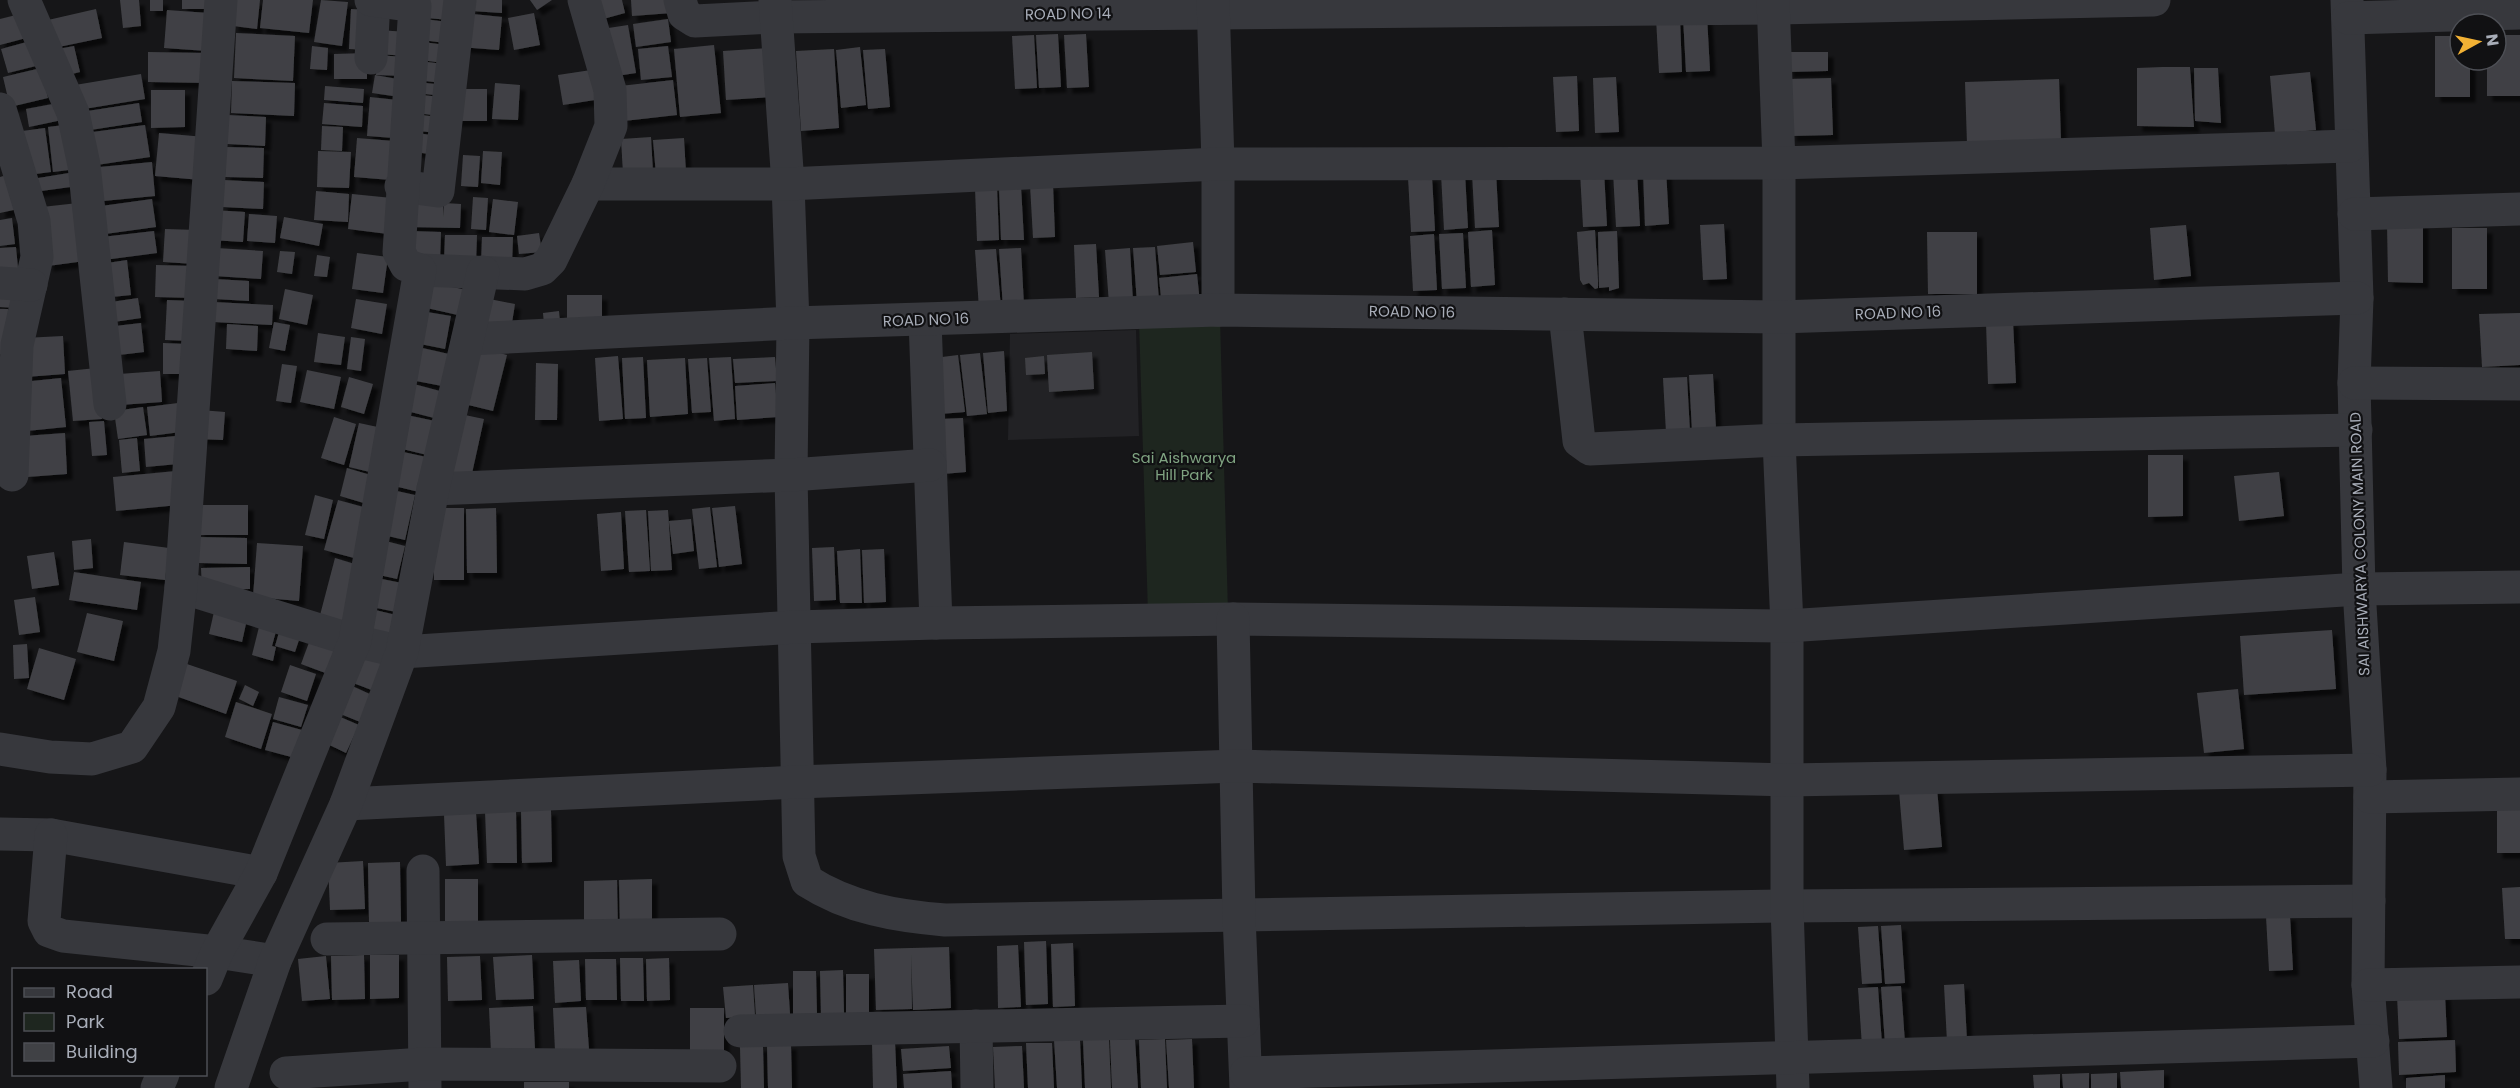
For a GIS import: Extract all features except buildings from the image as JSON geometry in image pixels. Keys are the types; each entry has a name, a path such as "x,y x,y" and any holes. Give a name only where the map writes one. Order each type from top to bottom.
{"street":[{"path":"0,7 13,0"},
{"path":"24,0 73,113 84,165 110,404"},
{"path":"0,749 50,757 92,759 132,747 159,707 174,651 181,586 221,0"},
{"path":"371,58 373,0 415,6 401,186 399,252 406,265 420,270 525,274 542,269 551,260 588,184 611,126 610,90 584,0"},
{"path":"401,186 438,191 460,0"},
{"name":"ROAD NO 14","path":"680,0 684,14 695,21 775,9 2154,0"},
{"path":"1773,4 1779,163 1779,440 1787,626 1787,906 1792,1073"},
{"path":"1213,7 1218,164 1218,310"},
{"path":"775,9 788,184 793,323 791,475 799,856 807,881 832,897 897,916 945,920 1787,906 2369,901"},
{"path":"2348,9 2520,13"},
{"name":"SAI AISHWARYA COLONY MAIN ROAD","path":"2348,9 2350,146 2357,298 2354,383 2360,589 2370,783 2368,985 2376,1088"},
{"path":"0,109 8,167 34,221 37,257 15,284 17,345 12,475"},
{"path":"588,184 788,184 1218,164 1779,163 2350,146"},
{"path":"2354,214 2520,209"},
{"path":"211,965 261,873 355,641 420,270"},
{"path":"231,1088 275,961 346,804 402,652 433,489 483,272"},
{"name":"ROAD NO 16","path":"468,339 793,323 1218,310 1779,317 2357,298"},
{"path":"1565,314 1579,441 1590,449 1779,440 2356,430"},
{"path":"926,320 936,623"},
{"path":"2354,383 2520,384"},
{"path":"433,489 791,475 930,465"},
{"path":"181,586 355,641 402,652 795,627 936,623 1233,619 1787,626 2360,589 2520,587"},
{"path":"1233,619 1239,915 1246,1081 1792,1073 2373,1041"},
{"path":"346,804 797,782 1236,766 1788,780 2370,783 2520,795"},
{"path":"0,834 51,835 261,873"},
{"path":"51,835 44,921 49,931 63,936 211,965 275,961"},
{"path":"423,871 425,1076"},
{"path":"327,939 720,934"},
{"path":"2368,985 2520,982"},
{"path":"740,1031 1243,1021"},
{"path":"976,1026 977,1088"},
{"path":"286,1073 425,1076 720,1066"}],"shaded area":[{"path":"1136,330 1139,436 1008,440 1010,334"}],"green space":[{"name":"Sai Aishwarya Hill Park","path":"1220,318 1228,612 1148,614 1139,321"}]}
